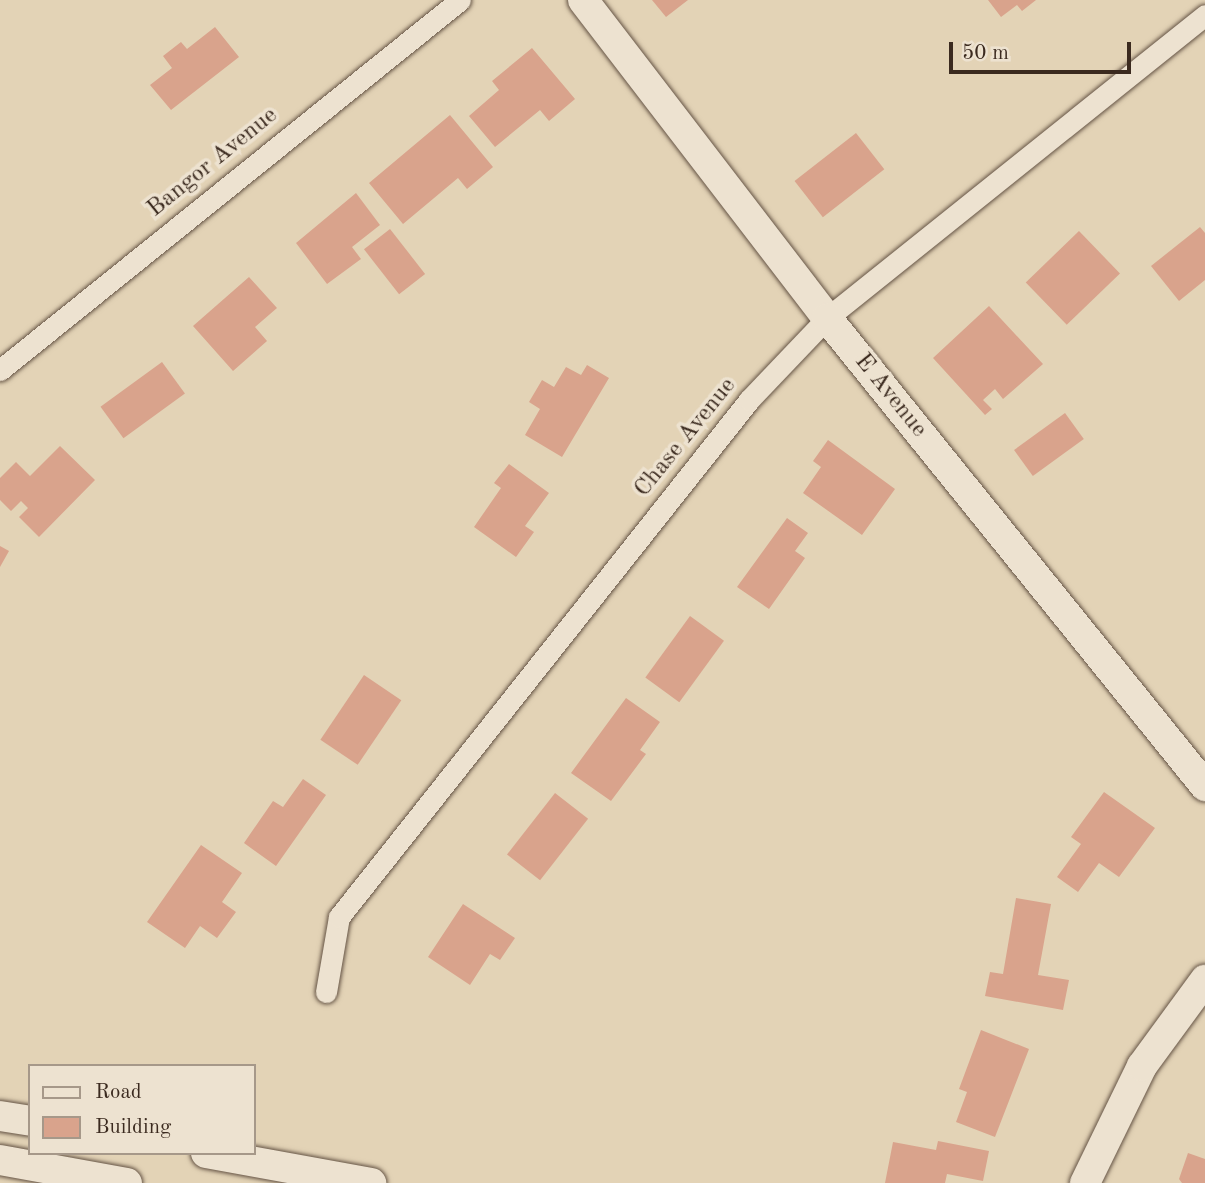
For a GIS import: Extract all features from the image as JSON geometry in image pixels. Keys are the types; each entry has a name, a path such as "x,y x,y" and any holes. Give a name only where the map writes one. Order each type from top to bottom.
{"street":[{"name":"Bangor Avenue","path":"0,370 460,0"},
{"name":"E Avenue","path":"583,0 827,318 1205,786"},
{"name":"Chase Avenue","path":"326,992 339,917 749,400 827,318 1205,15"},
{"path":"1085,1183 1142,1066 1205,980"},
{"path":"0,1116 28,1121"},
{"path":"217,1155 371,1183"},
{"path":"0,1160 127,1183"}],"building":[{"path":"652,0 688,0 666,17"},
{"path":"988,0 1036,0 1022,11 1017,5 1001,17"},
{"path":"215,27 239,57 171,110 150,85 172,68 163,56 181,42 187,49"},
{"path":"532,48 575,99 549,121 540,110 495,147 469,116 499,90 492,81"},
{"path":"450,115 493,167 467,189 458,178 403,224 369,183"},
{"path":"856,133 884,169 823,217 795,181"},
{"path":"356,193 380,225 352,247 361,259 327,284 296,243"},
{"path":"1200,227 1205,233 1205,280 1179,301 1151,266"},
{"path":"390,229 425,274 399,294 364,249"},
{"path":"1079,231 1120,273 1067,325 1026,282"},
{"path":"249,277 277,308 255,327 267,341 233,371 193,326"},
{"path":"989,306 1043,364 1003,399 995,389 983,400 992,409 985,415 933,358"},
{"path":"162,362 185,394 123,438 101,407"},
{"path":"587,365 609,378 562,457 525,435 540,409 529,402 542,380 554,387 566,367 581,375"},
{"path":"1065,413 1084,439 1033,476 1014,450"},
{"path":"828,440 895,489 862,535 803,493 821,467 813,461"},
{"path":"60,446 95,480 39,537 19,517 28,508 21,501 11,511 0,500 0,478 16,462 30,476"},
{"path":"509,464 549,493 525,526 534,532 516,557 474,527 501,488 494,483"},
{"path":"787,518 808,533 795,551 805,558 769,609 737,587"},
{"path":"0,546 9,551 0,567"},
{"path":"690,616 724,641 679,702 645,677"},
{"path":"364,675 401,700 358,765 320,740"},
{"path":"626,698 660,722 640,750 646,754 611,801 571,773"},
{"path":"303,779 326,795 276,866 244,843 273,801 283,807"},
{"path":"1104,792 1155,828 1119,877 1099,863 1078,892 1057,877 1081,844 1071,837"},
{"path":"555,793 588,819 540,880 507,854"},
{"path":"201,845 242,873 222,902 236,912 217,938 200,926 185,948 147,922"},
{"path":"1016,898 1051,904 1038,975 1069,980 1063,1010 985,996 990,972 1003,974"},
{"path":"463,904 515,938 500,960 490,954 470,985 428,957"},
{"path":"981,1030 1029,1049 995,1137 956,1122 967,1092 959,1089"},
{"path":"938,1141 989,1151 983,1181 947,1174 945,1183 885,1183 893,1142 936,1150"},
{"path":"1188,1153 1205,1159 1205,1183 1182,1183 1179,1179"}]}
